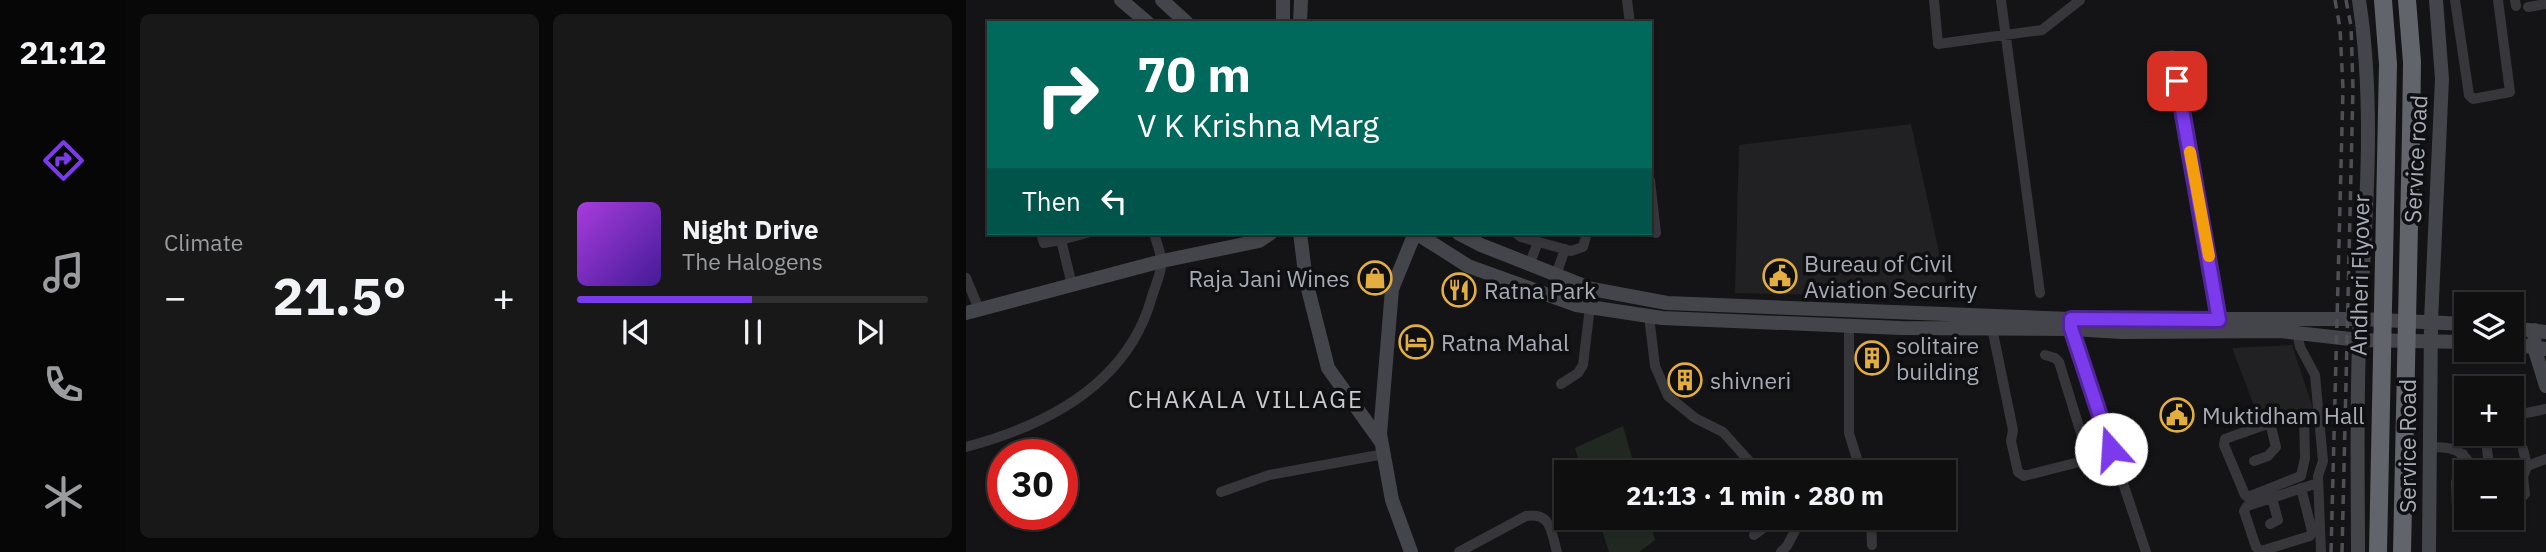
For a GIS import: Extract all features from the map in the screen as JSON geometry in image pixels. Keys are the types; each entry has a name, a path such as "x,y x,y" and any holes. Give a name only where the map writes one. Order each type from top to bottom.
{"highway":[{"name":"Andheri Flyover","path":"2378,552 2388,64 2383,0"},
{"path":"2402,552 2412,62 2407,0"}],"main road":[{"path":"1121,0 1145,21"},
{"path":"1162,0 1185,21"},
{"path":"1283,0 1283,21"},
{"path":"1300,21 1301,0"},
{"path":"2358,552 2359,340 2367,208 2366,71 2359,0"},
{"name":"Service road","path":"2431,340 2442,79 2436,0"},
{"path":"973,311 1162,261 1259,241 1268,235"},
{"path":"1300,235 1307,281 1328,368 1382,448"},
{"path":"1410,552 1392,500 1380,434 1392,289 1415,235"},
{"path":"1419,235 1468,266 1576,305 1649,316 1849,326 1992,328 2219,320 2454,323"},
{"path":"1462,235 1480,245 1591,289 1667,303 2071,324 2122,332 2297,332 2359,340 2454,341"},
{"path":"2541,331 2540,348 2546,386"},
{"name":"Service Road","path":"2429,552 2431,340"}],"street":[{"path":"1627,0 1630,21"},
{"path":"1934,0 1938,44 2042,30 2080,0"},
{"path":"2001,0 2040,293"},
{"path":"2455,0 2469,95 2473,99 2510,92 2500,0"},
{"path":"2500,0 2514,98"},
{"path":"2528,7 2546,4"},
{"path":"2172,55 2219,320"},
{"path":"1652,195 1657,233"},
{"path":"1042,235 1044,243 1080,235"},
{"path":"966,447 1005,436 1045,418 1070,404 1106,377 1127,351 1144,322 1162,261 1155,235"},
{"path":"1518,235 1571,251 1581,249 1586,244 1587,235"},
{"path":"1061,240 1072,285"},
{"path":"1529,265 1538,242"},
{"path":"1556,275 1565,249"},
{"path":"966,278 973,311"},
{"path":"1561,384 1578,373 1583,365 1590,307"},
{"path":"1649,316 1654,366 1668,396 1695,418 1723,432 1748,460"},
{"path":"2071,324 2146,552"},
{"path":"1849,326 1849,433 1857,460"},
{"path":"1992,328 2013,430 2011,441 2018,472 2024,476 2083,461 2088,456 2111,449"},
{"path":"2297,332 2300,347 2315,375 2323,461 2318,483 2321,552"},
{"path":"2045,355 2059,362 2088,456"},
{"path":"2524,413 2546,409"},
{"path":"2304,416 2303,473 2248,497 2245,495 2224,445 2225,439 2270,423 2304,416 2319,413"},
{"path":"2253,461 2273,453 2276,447 2270,423"},
{"path":"2430,447 2449,447 2465,460"},
{"path":"1221,492 1269,475 1382,448"},
{"path":"2523,449 2527,466 2524,473"},
{"path":"2527,466 2546,459"},
{"path":"2301,488 2312,531 2310,536 2260,551 2256,547 2244,511 2247,506 2301,488 2318,483"},
{"path":"2270,524 2278,520 2272,498"},
{"path":"1464,551 1526,516 1537,514 1549,523 1557,552"},
{"path":"1754,535 1761,530"},
{"path":"1781,552 1795,530"},
{"path":"1871,530 1872,545"}],"shaded area":[{"path":"1911,124 1949,298 1735,293 1739,145"},
{"path":"2292,345 2314,411 2260,421 2232,348"},
{"path":"1623,426 1633,460 1579,460 1575,448"},
{"path":"1602,530 1652,530 1655,540 1639,552 1609,552"}],"railway":[{"path":"2331,552 2343,89 2340,28 2335,0"},
{"path":"2342,552 2353,88 2351,26 2346,0"}],"slow traffic":[{"path":"2190,152 2209,256"}],"place":[{"name":"Bureau of Civil Aviation Security","path":"1780,276"},
{"name":"Raja Jani Wines","path":"1375,278"},
{"name":"Ratna Park","path":"1459,290"},
{"name":"Ratna Mahal","path":"1416,342"},
{"name":"solitaire building","path":"1872,358"},
{"name":"shivneri","path":"1685,380"},
{"name":"Muktidham Hall","path":"2177,415"}],"district":[{"name":"CHAKALA VILLAGE","path":"1246,399"}],"route":[{"path":"2111,449 2071,328 2071,319 2219,320 2177,81"}]}
